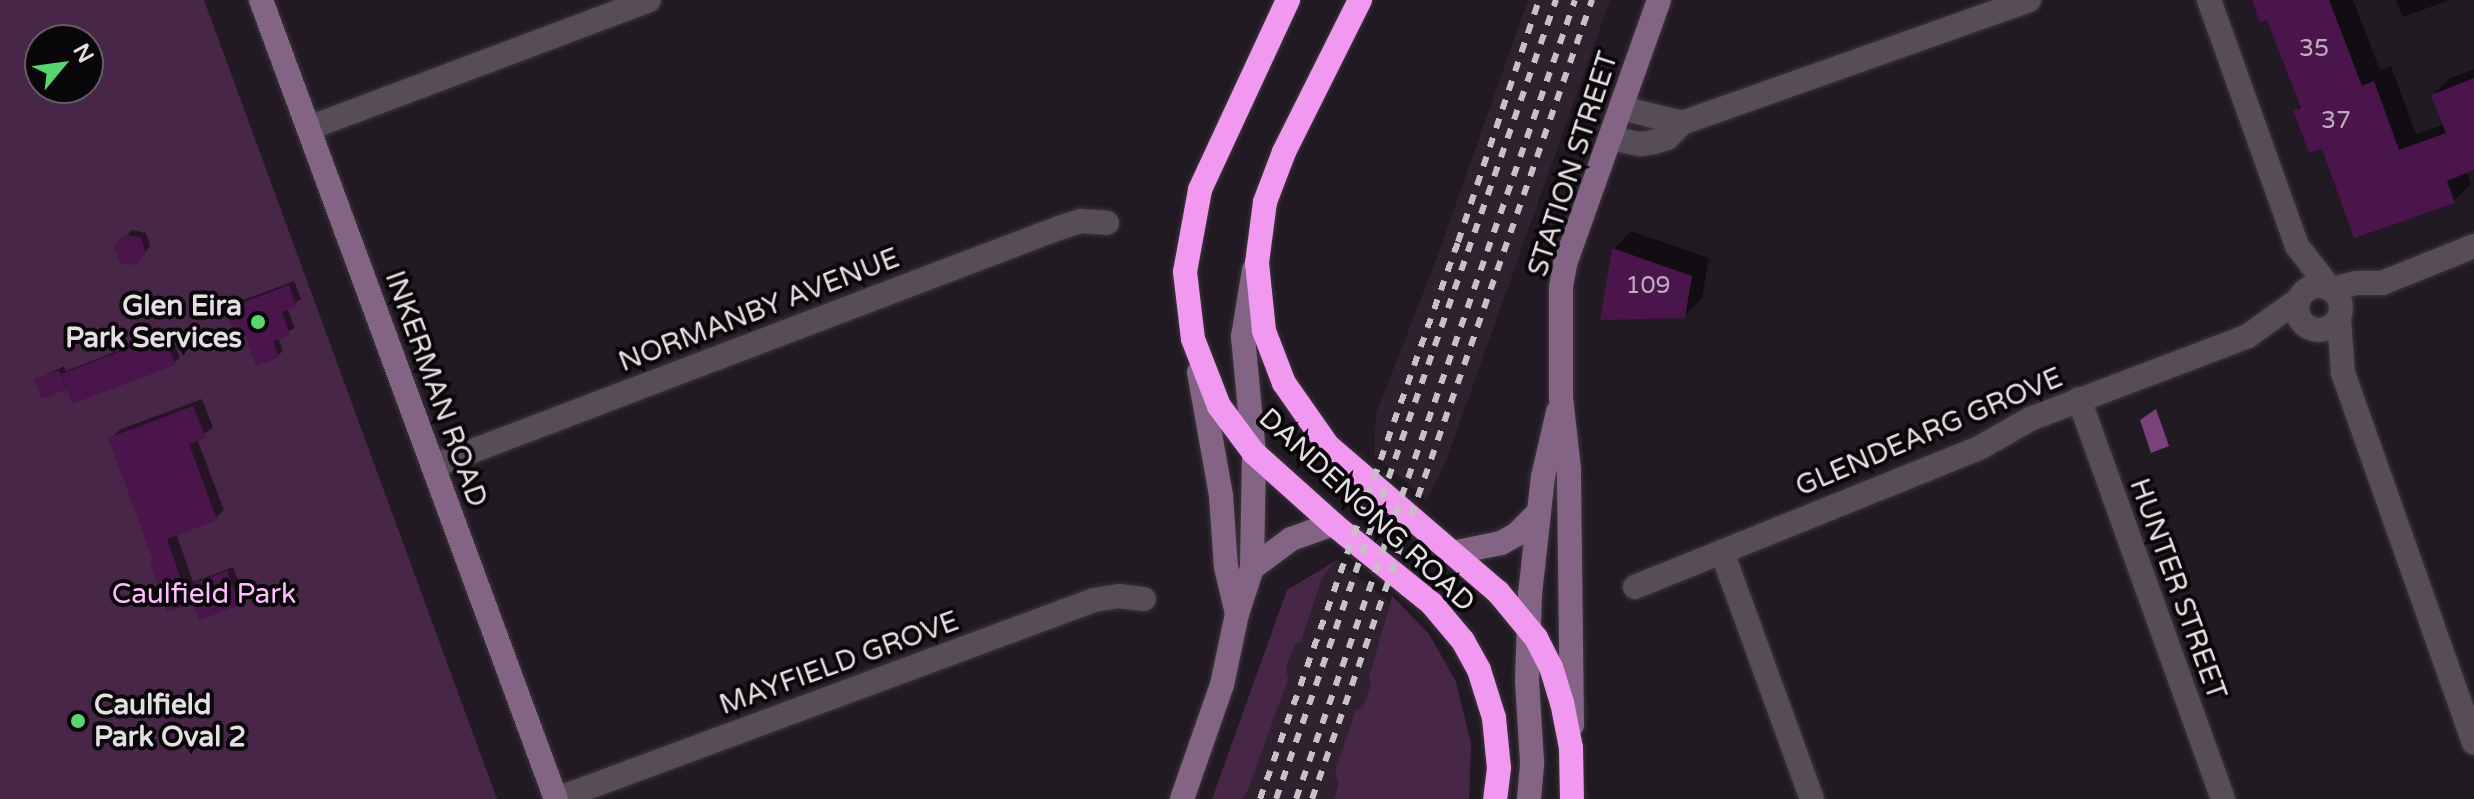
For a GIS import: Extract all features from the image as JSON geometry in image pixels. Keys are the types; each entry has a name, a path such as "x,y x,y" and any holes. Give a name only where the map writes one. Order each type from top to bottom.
{"highway":[{"name":"DANDENONG ROAD","path":"1288,0 1200,190 1185,272 1193,339 1219,406 1254,453 1333,524 1432,604 1473,657 1490,700 1497,731 1499,768 1495,799"},
{"name":"DANDENONG ROAD","path":"1360,0 1277,168 1265,202 1258,245 1258,291 1264,331 1275,365 1296,402 1340,457 1498,592 1528,627 1555,679 1572,758 1572,799"}],"street":[{"name":"INKERMAN ROAD","path":"261,0 556,799"},
{"path":"309,128 649,0"},
{"name":"STATION STREET","path":"1572,758 1569,469 1561,398 1560,307 1565,264 1659,0"},
{"path":"1611,138 1640,144 1667,138 1682,123 2029,0"},
{"path":"2210,0 2297,246 2340,300 2343,373 2474,742"},
{"path":"1621,108 1652,119 1682,123"},
{"name":"NORMANBY AVENUE","path":"433,466 1059,228 1081,221 1107,223"},
{"path":"1182,799 1222,685 1237,614 1252,568 1254,453 1243,337 1258,245"},
{"path":"2297,246 2294,266 2299,316 2343,373"},
{"path":"2299,298 2313,286 2330,288 2356,283 2382,283 2474,246"},
{"path":"2312,329 2329,328 2382,283"},
{"name":"GLENDEARG GROVE","path":"2248,336 2299,298"},
{"name":"GLENDEARG GROVE","path":"1635,587 1981,447 2030,419 2079,399 2248,336 2312,329"},
{"path":"1193,339 1221,496 1226,567 1237,614"},
{"name":"STATION STREET","path":"1529,799 1532,762 1527,706 1528,627 1545,464 1561,398"},
{"name":"HUNTER STREET","path":"2079,399 2223,799"},
{"path":"1452,553 1501,543 1517,534 1539,512"},
{"path":"1252,568 1285,543 1333,524"},
{"path":"1722,552 1812,799"},
{"name":"MAYFIELD GROVE","path":"556,799 1094,600 1119,596 1144,599"}],"shaded area":[{"path":"1528,0 1610,0 1446,461 1427,499 1374,455 1376,413 1434,266"},
{"path":"2156,409 2169,446 2151,453 2140,420"},
{"path":"1337,560 1390,603 1369,677 1371,684 1334,799 1242,799 1295,644 1301,642 1322,578"}],"green space":[{"name":"Caulfield Park","path":"0,0 204,0 497,799 0,799"},
{"path":"1337,560 1322,578 1301,642 1295,644 1286,669 1288,679 1248,790 1242,799 1212,799 1287,590"},
{"path":"1392,596 1429,634 1456,682 1471,744 1469,799 1334,799 1339,783 1335,771 1356,710 1363,707 1371,684 1369,677"}],"building":[{"path":"2252,0 2329,0 2362,86 2374,81 2399,150 2446,133 2431,95 2474,78 2474,170 2447,181 2455,203 2354,238 2322,149 2309,153 2293,110 2301,108 2267,20 2260,23"},
{"path":"124,234 141,238 146,253 136,265 120,263 114,247"},
{"path":"1612,248 1692,276 1685,318 1600,320"},
{"name":"Glen Eira Park Services","path":"289,285 296,306 282,312 290,335 273,341 279,358 256,366 242,327 233,331 225,309"},
{"path":"164,335 176,365 72,404 61,374"},
{"path":"59,370 66,390 41,399 34,379"},
{"path":"193,406 206,438 189,444 217,520 167,539 190,605 167,612 150,561 153,560 108,438"},
{"path":"227,571 240,605 199,620 186,586"}],"railway":[{"path":"1260,799 1458,242 1539,0"},
{"path":"1276,799 1556,0"},
{"path":"1296,799 1575,0"},
{"path":"1312,799 1592,0"}],"place":[{"name":"Glen Eira Park Services","path":"258,322"},
{"name":"Caulfield Park Oval 2","path":"78,721"}]}
